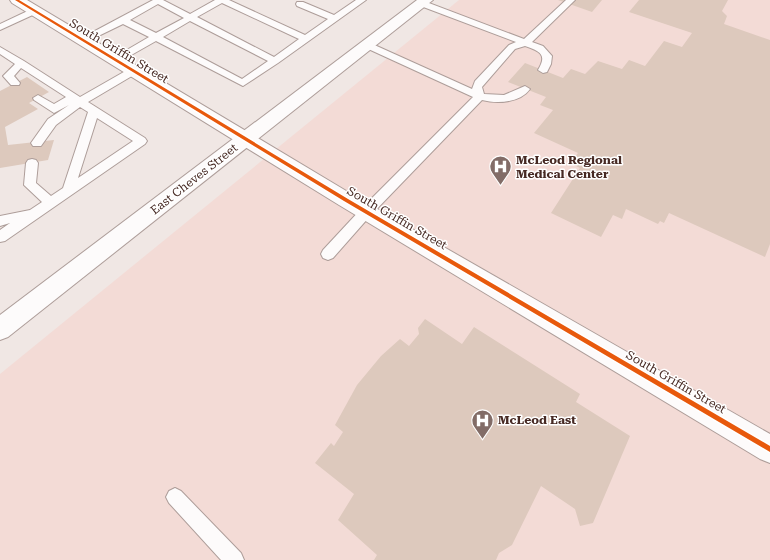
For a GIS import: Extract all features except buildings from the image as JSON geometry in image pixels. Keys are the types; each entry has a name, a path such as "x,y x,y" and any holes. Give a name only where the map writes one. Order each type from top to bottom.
{"street":[{"name":"South Griffin Street","path":"16,0 366,212 770,449"},
{"name":"East Cheves Street","path":"0,329 424,2"}],"lane":[{"path":"222,0 306,39"},
{"path":"116,60 222,0 238,0"},
{"path":"290,0 303,2 335,19"},
{"path":"123,20 243,83 362,0"},
{"path":"480,96 477,87 479,83 512,47 526,42 571,0"},
{"path":"83,40 158,1 275,60"},
{"path":"424,2 526,42 545,52 548,57 548,62 543,70"},
{"path":"0,27 34,11"},
{"path":"367,45 492,100 502,100 517,95 525,89"},
{"path":"0,50 93,112 141,141 0,237"},
{"path":"15,84 8,76 21,63"},
{"path":"38,98 54,109 76,100 133,71"},
{"path":"328,254 366,212 480,96"},
{"path":"37,143 52,122 76,100"},
{"path":"68,191 93,112"},
{"path":"32,162 30,185 51,202"},
{"path":"0,221 34,214"},
{"path":"175,497 234,560"}],"shaded area":[{"name":"McLeod Regional Medical Center","path":"459,0 770,0 770,560 0,560 0,374"}],"cycle path":[{"path":"17,0 346,200 770,449"}],"place":[{"name":"McLeod Regional Medical Center","path":"500,186"},
{"name":"McLeod East","path":"483,440"}]}
